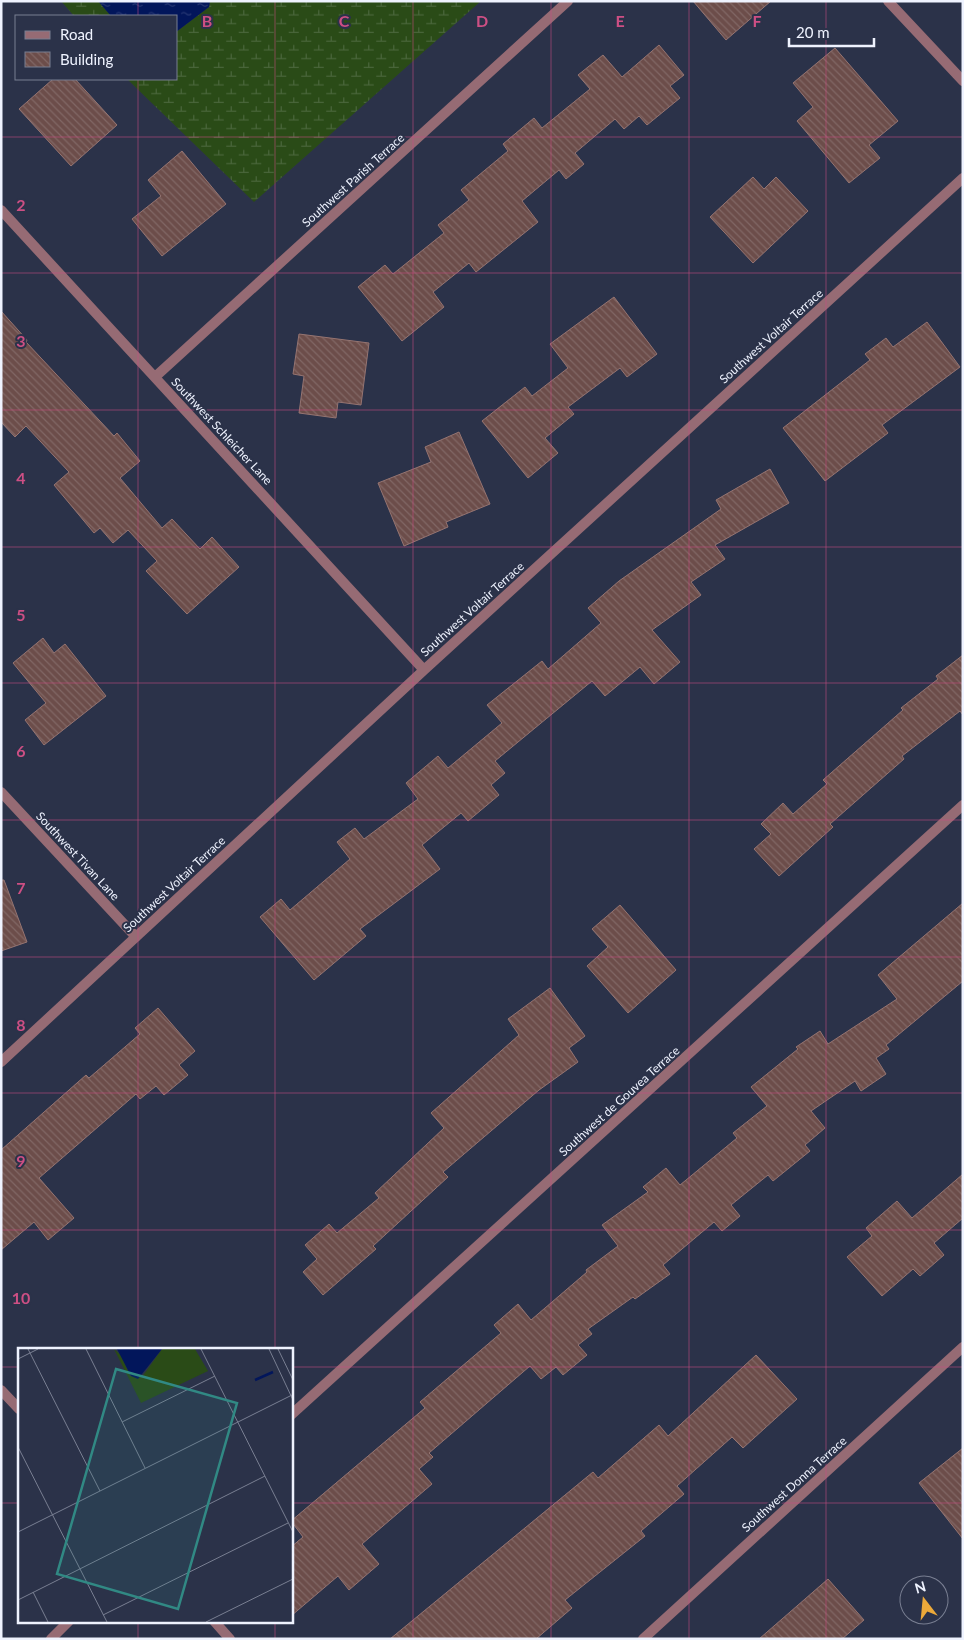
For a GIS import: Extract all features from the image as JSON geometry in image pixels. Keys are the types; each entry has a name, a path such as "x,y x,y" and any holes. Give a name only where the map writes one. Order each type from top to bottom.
{"street":[{"name":"Southwest Parish Terrace","path":"155,377 568,1"},
{"path":"888,1 963,81"},
{"name":"Southwest Voltair Terrace","path":"1,1062 424,670 963,178"},
{"name":"Southwest Schleicher Lane","path":"1,210 424,670"},
{"name":"Southwest Tivan Lane","path":"1,792 136,937"},
{"name":"Southwest de Gouvea Terrace","path":"292,1414 963,805"},
{"name":"Southwest Donna Terrace","path":"643,1639 963,1347"},
{"path":"1,1390 18,1408"},
{"path":"51,1639 68,1622"},
{"path":"215,1622 230,1639"}],"green space":[{"path":"61,1 98,1 110,15 73,15"},
{"path":"210,1 481,1 254,202 128,80 178,80 178,30 209,7"}],"water":[{"path":"98,1 210,1 209,7 178,30 178,15 110,15"}],"building":[{"path":"693,1 771,1 726,40"},
{"path":"659,45 684,75 670,86 680,98 647,125 639,116 624,129 615,119 575,153 584,164 566,179 559,170 522,201 538,222 476,272 469,263 433,292 444,307 402,341 358,287 385,265 393,274 444,233 438,225 469,200 461,190 508,151 503,144 534,118 542,128 590,89 578,75 603,55 622,77"},
{"path":"835,48 898,121 869,145 880,158 849,183 797,121 813,107 793,83"},
{"path":"52,80 76,80 117,125 71,166 19,109"},
{"path":"182,151 226,204 162,256 132,219 161,196 148,180"},
{"path":"753,177 764,189 776,177 808,211 753,263 710,217"},
{"path":"614,297 657,354 627,377 620,368 568,407 574,414 545,438 558,453 528,478 482,421 525,387 532,396 568,368 550,344"},
{"path":"1,311 27,340 26,342 114,436 117,433 140,461 120,478 162,528 172,519 200,549 212,537 239,567 187,614 146,571 157,561 128,530 113,543 100,528 94,533 54,485 69,472 26,426 15,437 1,422"},
{"path":"927,322 960,367 882,425 888,433 825,481 783,428 870,360 865,354 886,338 893,347"},
{"path":"299,334 369,343 361,405 338,402 336,418 299,413 304,376 293,374"},
{"path":"459,432 490,504 446,522 448,527 404,546 378,483 431,462 425,447"},
{"path":"770,469 789,503 715,545 725,559 691,582 701,595 652,630 680,662 654,684 640,667 605,696 592,681 495,761 505,773 491,785 499,795 468,821 461,813 422,845 440,869 360,929 366,936 314,980 260,917 281,899 290,910 350,859 337,842 355,828 364,839 418,799 406,783 438,756 448,768 502,723 487,705 542,661 548,669 601,623 588,608 619,581 721,509 716,500"},
{"path":"43,638 54,653 65,644 106,696 44,745 25,720 46,703 13,663"},
{"path":"963,655 963,715 960,711 902,756 904,759 830,824 833,827 779,876 754,849 771,834 761,824 783,803 793,814 827,784 823,780 903,710 901,708 938,679 936,676"},
{"path":"1,880 4,880 27,942 1,951"},
{"path":"963,903 963,981 886,1045 889,1049 876,1058 886,1074 861,1091 855,1081 811,1111 825,1128 805,1145 810,1151 773,1181 768,1175 731,1205 740,1216 722,1231 714,1222 663,1265 670,1274 635,1299 633,1297 588,1329 592,1334 578,1345 587,1355 563,1375 556,1367 541,1379 530,1366 429,1453 433,1457 419,1469 432,1484 362,1544 379,1564 349,1590 338,1576 292,1615 292,1546 303,1537 292,1520 425,1408 420,1402 501,1333 494,1325 518,1304 531,1320 587,1272 586,1270 618,1246 602,1225 648,1192 643,1187 666,1168 680,1185 737,1138 733,1133 767,1106 751,1087 798,1049 796,1047 820,1031 828,1044 897,999 878,975"},
{"path":"620,905 676,970 628,1013 587,966 608,947 592,929"},
{"path":"550,988 585,1036 569,1048 578,1062 539,1090 443,1172 448,1177 373,1246 376,1249 323,1295 303,1272 317,1259 305,1245 329,1224 337,1233 379,1198 375,1193 444,1128 431,1113 519,1035 508,1019"},
{"path":"158,1008 195,1051 179,1065 188,1075 164,1095 156,1086 140,1099 136,1094 39,1178 74,1218 48,1240 34,1222 1,1250 1,1150 86,1075 89,1078 140,1034 135,1028"},
{"path":"963,1174 963,1218 934,1243 944,1255 920,1276 913,1269 882,1296 847,1257 872,1236 866,1228 897,1201 912,1218"},
{"path":"756,1355 797,1399 743,1448 732,1437 677,1486 684,1494 641,1531 645,1536 565,1600 572,1608 536,1639 390,1639 593,1472 598,1478 659,1425 668,1436"},
{"path":"963,1448 963,1539 919,1483"},
{"path":"828,1579 864,1620 842,1639 759,1639"}]}
